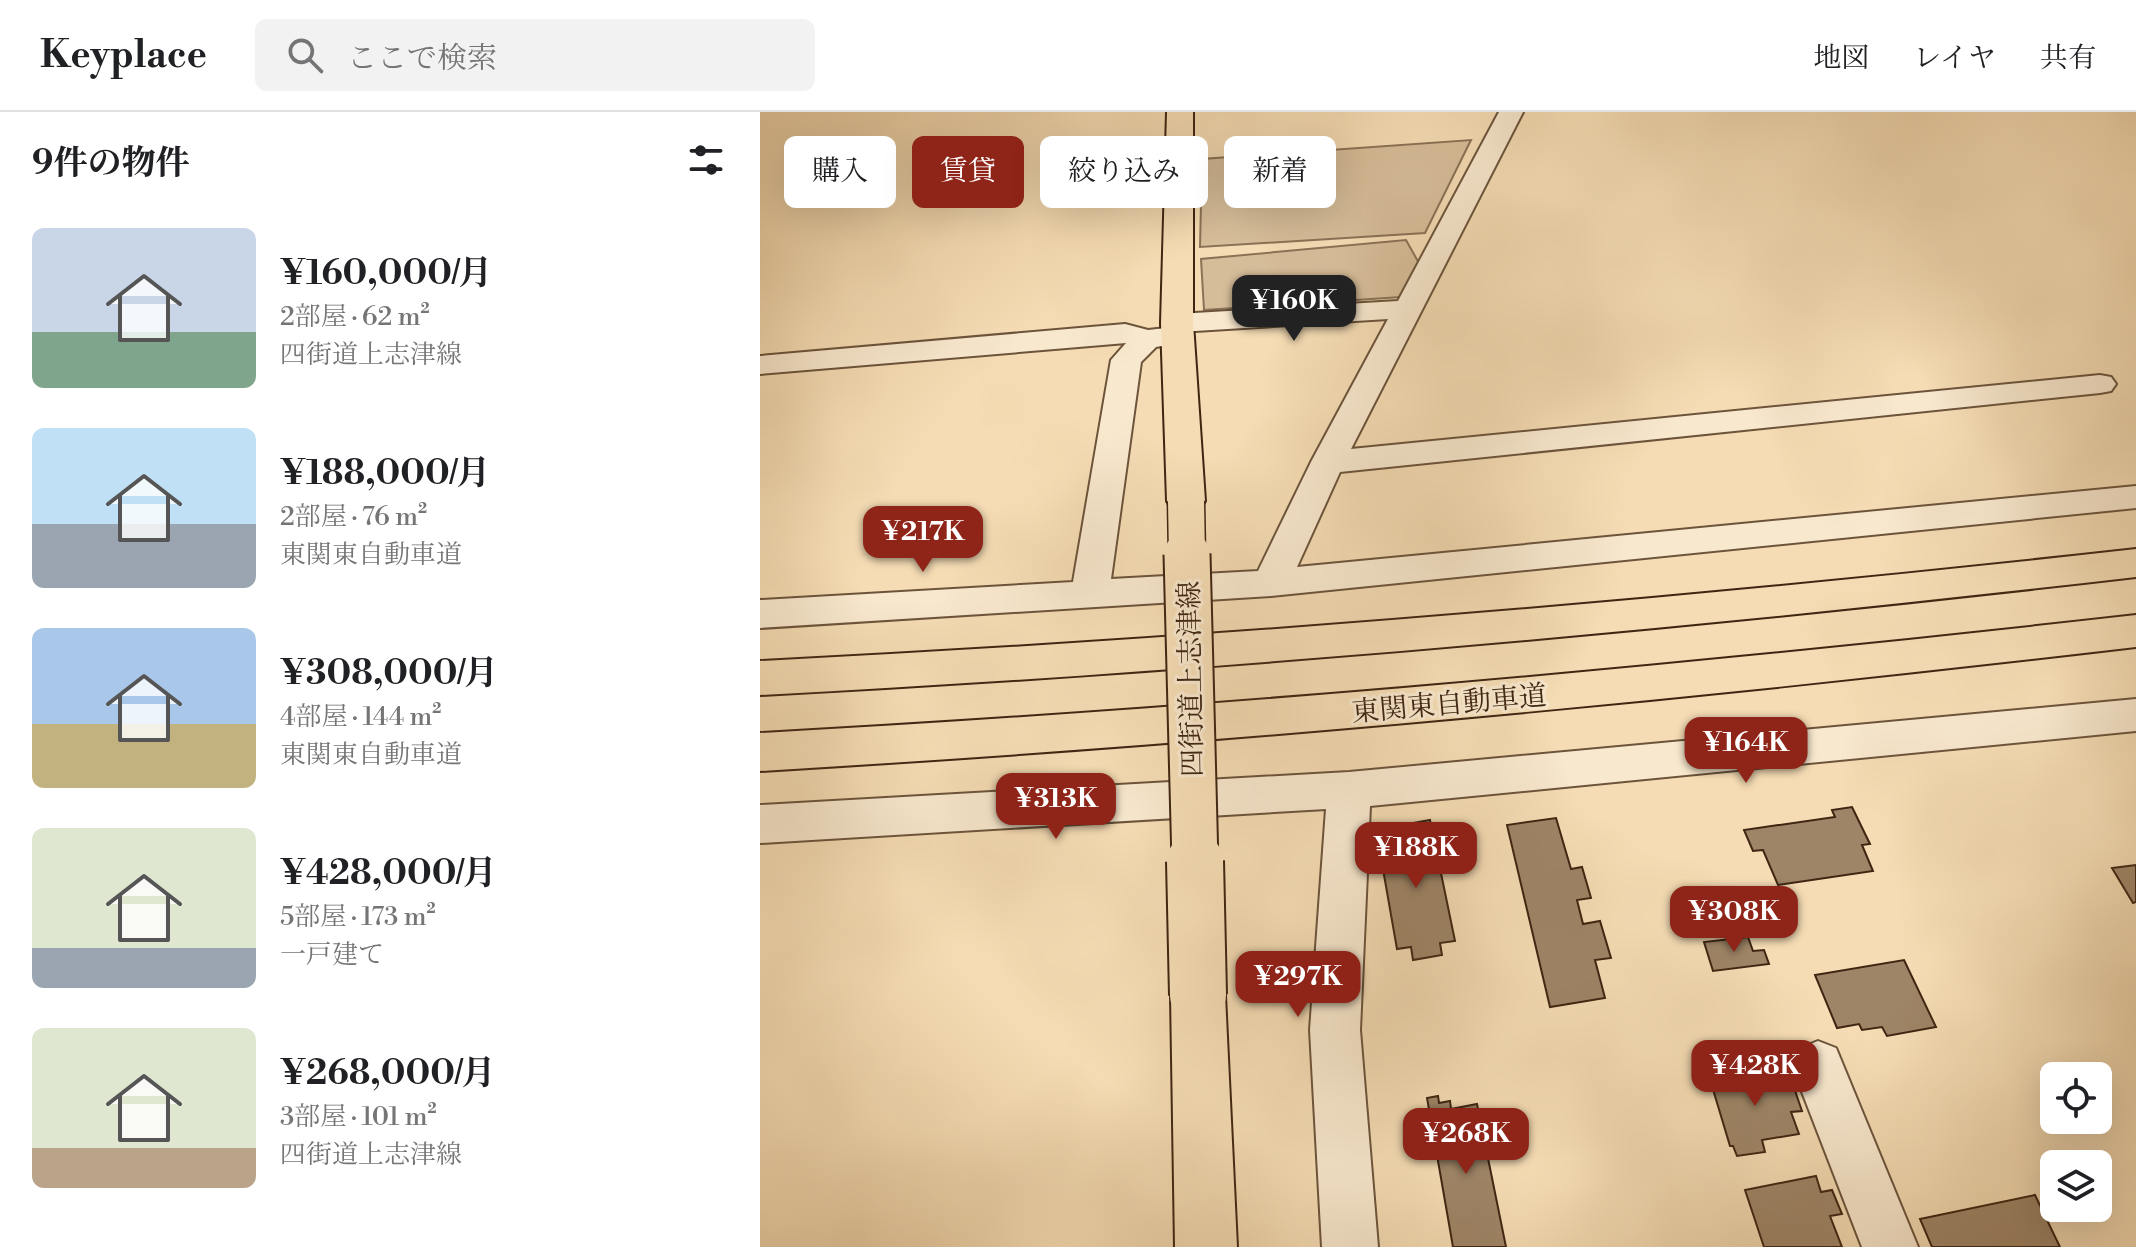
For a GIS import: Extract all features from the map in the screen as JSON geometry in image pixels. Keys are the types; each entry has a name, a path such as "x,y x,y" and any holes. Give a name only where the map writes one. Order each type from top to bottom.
{"main road":[{"name":"四街道上志津線","path":"1180,112 1167,332 1186,501 1206,1247"},
{"path":"760,678 968,669 1493,626 1967,583 2136,563"},
{"name":"東関東自動車道","path":"760,752 960,741 1535,696 2136,631"}],"street":[{"path":"1271,583 1328,462 1511,112"},
{"path":"760,365 1408,309"},
{"path":"1090,594 1126,360 1167,332"},
{"path":"1328,462 2100,384"},
{"path":"760,614 1271,583 2136,497"},
{"path":"760,824 1349,790 2136,715"},
{"path":"1349,790 1335,1030 1350,1247"},
{"path":"1818,1066 1890,1247"}],"shaded area":[{"path":"1471,140 1425,233 1200,247 1201,208 1208,208 1208,159 1224,157 1224,208 1336,208 1336,150"},
{"path":"1406,240 1420,265 1401,297 1204,310 1201,259"}],"building":[{"path":"1852,807 1870,844 1862,845 1873,871 1778,885 1763,850 1753,851 1744,830 1835,817 1832,810"},
{"path":"1556,818 1571,869 1582,867 1591,898 1577,900 1583,924 1600,921 1611,958 1595,960 1605,998 1550,1007 1507,825"},
{"path":"1430,820 1455,941 1440,943 1442,955 1413,960 1411,947 1397,949 1377,835 1404,831 1402,825"},
{"path":"2136,865 2136,902 2133,903 2112,868"},
{"path":"1748,937 1753,951 1764,950 1769,964 1713,971 1704,942"},
{"path":"1904,960 1936,1027 1887,1036 1882,1027 1862,1030 1859,1024 1837,1028 1815,975"},
{"path":"1773,1066 1780,1084 1792,1082 1802,1111 1791,1112 1799,1134 1762,1140 1765,1152 1737,1156 1733,1146 1730,1146 1709,1076"},
{"path":"1438,1096 1439,1103 1450,1101 1451,1109 1477,1104 1506,1247 1453,1247 1427,1098"},
{"path":"1816,1176 1821,1192 1832,1190 1842,1214 1830,1216 1842,1247 1764,1247 1745,1190"},
{"path":"2035,1195 2040,1205 2040,1222 2048,1222 2060,1247 1932,1247 1920,1219"}]}
